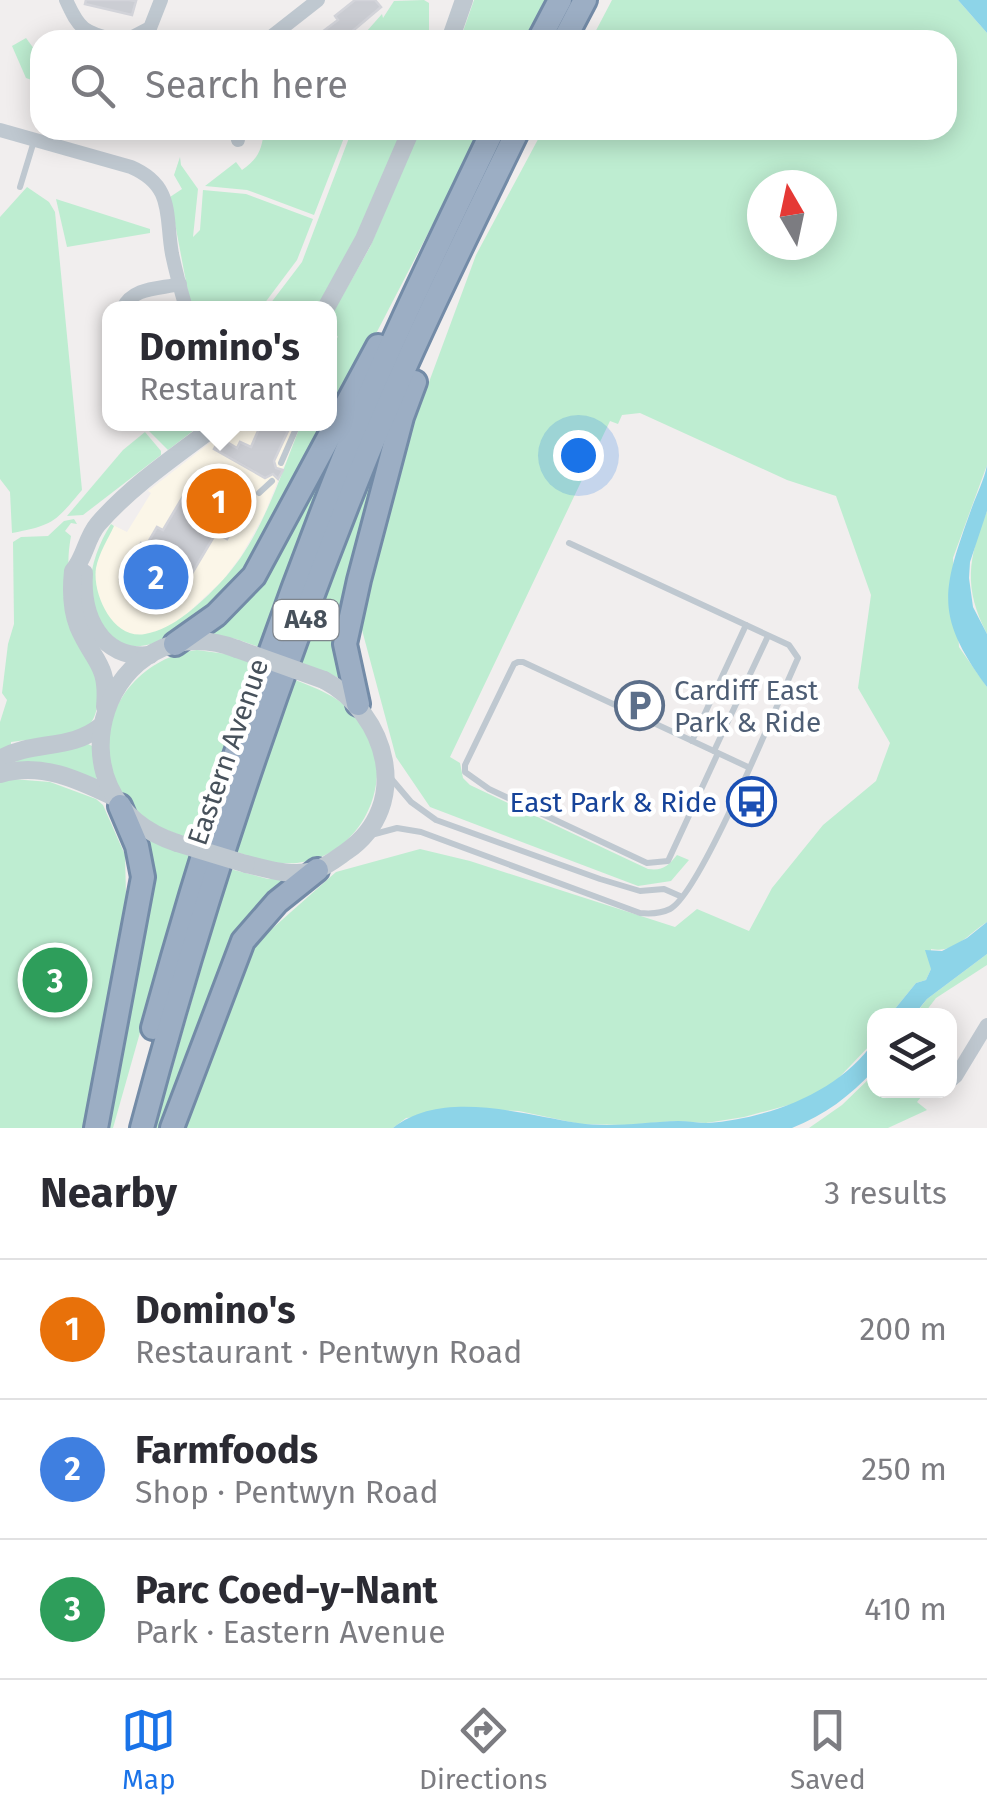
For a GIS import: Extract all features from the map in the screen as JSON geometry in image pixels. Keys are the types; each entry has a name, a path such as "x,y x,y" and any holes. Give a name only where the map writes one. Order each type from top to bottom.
{"highway":[{"path":"544,30 560,0"},
{"path":"569,30 585,0"},
{"name":"Eastern Avenue","path":"142,1128 168,1030 253,760 489,140"},
{"name":"Eastern Avenue","path":"127,1128 186,910 234,754 349,443 512,140"},
{"path":"337,421 394,314 430,287"},
{"path":"358,704 346,654 350,617 402,417 434,331 430,287"},
{"path":"175,644 216,615 254,576 331,431"},
{"path":"96,1128 143,877 138,846 117,802"},
{"path":"172,1128 243,941 277,902 317,870"}],"street":[{"path":"66,0 83,30"},
{"path":"146,30 161,0"},
{"path":"280,30 318,0"},
{"path":"454,30 464,0"},
{"path":"0,130 30,139"},
{"path":"34,140 131,167 150,178 168,206 172,251 184,301"},
{"path":"330,301 358,251 407,140"},
{"path":"126,301 137,292 180,284"},
{"path":"117,802 100,759 106,688 102,668 79,628 73,608 73,571 93,531 111,510 209,431"},
{"path":"79,564 84,572 88,618 95,631 124,654 150,656"},
{"path":"0,759 22,750 78,741 103,716 117,686 150,656 175,644 204,642 237,648 324,680 358,704 377,738 385,790 372,827 357,843 317,870 292,874 177,843 148,830 117,802 51,772 28,769 0,774"},
{"path":"957,1074 987,1026"}],"lane":[{"path":"20,188 34,140"},
{"path":"281,463 295,431"},
{"path":"259,493 272,481"},
{"path":"357,843 376,832 410,828 640,913 654,914 674,908 690,887 710,853 798,658 789,646 569,543"},
{"path":"692,741 746,625"},
{"path":"748,767 716,752 692,741 518,662 465,764 466,772 490,789 647,863 668,861 716,752 768,636"},
{"path":"385,772 410,802 436,820 640,891 664,889 680,896"}],"shaded area":[{"path":"225,431 298,431 264,515 223,580 178,622 131,643 99,612 94,574 113,525 127,532 151,493 148,491"}],"green space":[{"path":"474,0 549,0 532,30 464,30"},
{"path":"612,0 958,0 987,33 987,465 953,558 959,647 987,687 987,922 955,946 931,949 931,969 926,980 916,983 896,1008 867,1008 867,1048 830,1087 796,1103 706,1123 580,1124 519,1111 492,1110 406,1118 393,1128 182,1128 239,974 256,943 336,872 420,849 470,861 675,927 697,909 749,931 772,888 823,825 876,781 890,743 858,688 871,595 836,496 787,480 640,413 622,415 618,424 610,421 450,757 460,763 463,778 470,785 648,869 665,867 677,855 689,860 671,881 638,886 430,807 396,757 358,615 379,531 412,428 476,255 538,140 957,140 957,30 596,30"},
{"path":"394,1 429,3 429,30 368,30 382,14 383,18"},
{"path":"26,38 30,43 30,79 26,78 12,46"},
{"path":"262,140 343,140 314,215 247,190 205,186 236,162 242,170 260,149"},
{"path":"348,140 401,140 327,300 272,301 302,262"},
{"path":"415,140 476,140 337,409 337,305 370,247"},
{"path":"180,157 181,165 198,189 193,237 200,230 203,190 246,194 313,219 297,260 266,301 190,301 170,197 182,189 174,175"},
{"path":"27,187 49,202 55,212 82,490 53,520 12,533 10,492 0,479 0,217"},
{"path":"56,199 150,229 150,233 67,247"},
{"path":"351,416 259,647 200,632 219,620"},
{"path":"149,431 193,431 168,450"},
{"path":"298,431 326,431 268,542 208,611 170,637 149,644 127,647 103,629 95,614 90,587 94,560 111,524 114,526 97,562 97,590 114,623 134,634 145,634 177,621 221,582 247,547 268,507"},
{"path":"145,432 161,455 83,515 67,516 123,450"},
{"path":"387,437 344,680 301,663"},
{"path":"987,511 987,634 974,602 971,573"},
{"path":"74,519 77,524 71,523 65,531 71,536 69,570 97,680 94,719 71,735 30,743 11,742 11,746 0,750 0,722 7,700 2,693 14,624 13,542 21,537 48,536 64,521"},
{"path":"197,650 255,664 223,749 196,840 159,827 135,811 114,779 109,754 110,730 117,707 130,686 148,669"},
{"path":"295,680 327,694 356,714 369,734 377,776 365,816 338,848 319,858 281,863 236,852"},
{"path":"92,746 97,780 9,760"},
{"path":"0,782 50,782 96,799 103,805 125,855 126,896 87,1128 0,1128"},
{"path":"144,838 190,856 113,1128 106,1128 149,909 152,868"},
{"path":"230,869 268,879 291,879 241,929 224,957 161,1128 155,1128"},
{"path":"987,954 987,965 936,998 928,1008 920,1008"},
{"path":"867,1081 867,1098 920,1098 917,1102 927,1110 888,1128 809,1128"}],"water":[{"path":"958,0 987,0 987,33"},
{"path":"987,465 987,511 970,562 969,578 973,607 987,634 987,687 958,640 948,602 954,562"},
{"path":"987,922 987,954 920,1008 896,1008 916,983 926,980 931,969 925,950 942,951"},
{"path":"867,1050 867,1077 836,1104 792,1128 393,1128 413,1116 458,1107 507,1110 591,1124 731,1120 801,1100"}],"building":[{"path":"86,0 136,1 132,15 85,4"},
{"path":"355,0 375,0 381,7 354,30 325,30 338,20 335,16"},
{"path":"258,431 288,431 274,461 276,468 283,470 278,479 273,474 265,478 214,449 220,438 237,448 240,442 251,447"},
{"path":"202,478 247,505 227,539 216,533 172,607 120,579 141,543 146,546 157,527 163,530 185,493 191,497"}],"place":[{"name":"Domino's","path":"219,501"},
{"name":"Farmfoods","path":"156,577"},
{"name":"Cardiff East Park & Ride","path":"639,706"},
{"name":"East Park & Ride","path":"752,802"},
{"name":"Parc Coed-y-Nant","path":"55,980"}]}
